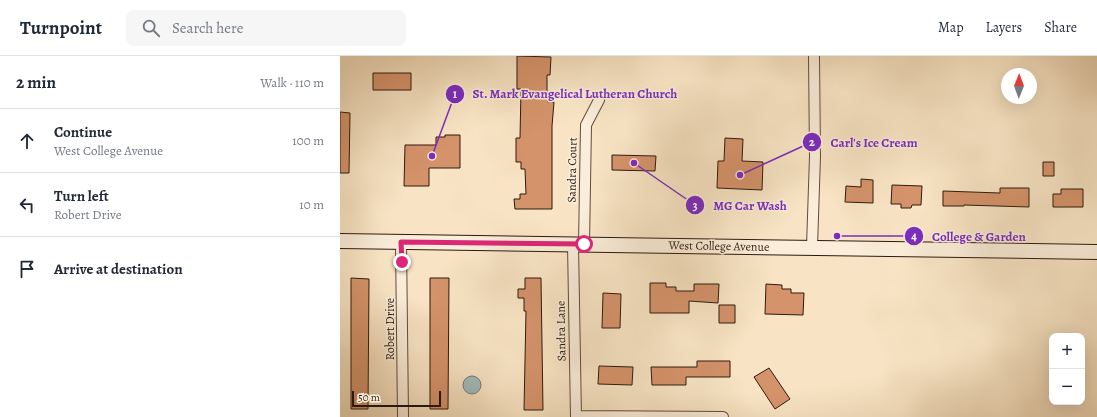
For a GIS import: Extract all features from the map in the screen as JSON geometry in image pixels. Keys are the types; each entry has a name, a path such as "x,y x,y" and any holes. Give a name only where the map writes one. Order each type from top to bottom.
{"main road":[{"name":"West College Avenue","path":"340,241 1097,252"}],"street":[{"path":"812,248 814,56"},
{"name":"Sandra Court","path":"578,244 586,125 599,100"},
{"name":"Robert Drive","path":"401,242 403,417"},
{"name":"Sandra Lane","path":"576,416 578,244"},
{"path":"576,416 723,417"}],"water":[{"path":"472,376 478,379 481,385 478,391 472,394 466,391 463,385 466,379"}],"building":[{"path":"517,56 551,57 550,75 547,75 547,97 548,102 554,102 552,126 552,209 515,209 514,199 520,199 520,194 526,194 525,169 521,169 521,162 516,162 516,138 520,138 521,89 517,89"},
{"path":"373,73 411,73 411,90 373,90"},
{"path":"340,112 350,113 349,173 340,173"},
{"path":"445,135 460,135 460,168 429,168 429,186 404,186 405,145 436,145 436,137 445,137"},
{"path":"725,138 743,139 742,161 763,162 762,190 717,188 718,161 724,161"},
{"path":"612,155 656,156 655,171 612,170"},
{"path":"1043,162 1054,162 1054,176 1043,176"},
{"path":"861,179 873,180 873,203 845,202 846,186 861,187"},
{"path":"892,185 922,186 921,205 912,205 911,208 901,208 901,204 891,204"},
{"path":"1000,188 1029,188 1029,207 964,205 943,206 943,191 1000,193"},
{"path":"1061,189 1083,189 1083,207 1053,207 1053,194 1061,194"},
{"path":"351,278 369,279 368,409 351,409"},
{"path":"430,278 449,278 448,409 430,409"},
{"path":"525,278 541,278 543,410 524,410 526,311 524,311 524,298 518,298 518,289 525,289"},
{"path":"650,283 666,283 666,287 676,287 676,291 694,291 694,284 719,284 718,303 689,301 689,313 650,313"},
{"path":"766,284 782,285 782,289 791,289 791,293 804,293 803,315 765,314"},
{"path":"603,293 621,294 620,328 602,328"},
{"path":"719,305 735,305 735,323 719,323"},
{"path":"697,361 730,361 730,377 686,377 686,385 652,385 651,367 697,367"},
{"path":"599,366 633,367 632,385 598,384"},
{"path":"769,368 790,399 775,409 754,377"}],"place":[{"name":"St. Mark Evangelical Lutheran Church","path":"432,156"},
{"name":"MG Car Wash","path":"634,163"},
{"name":"Carl's Ice Cream","path":"740,175"},
{"name":"College & Garden","path":"837,236"}],"route":[{"path":"402,262 401,242 584,244"}]}
